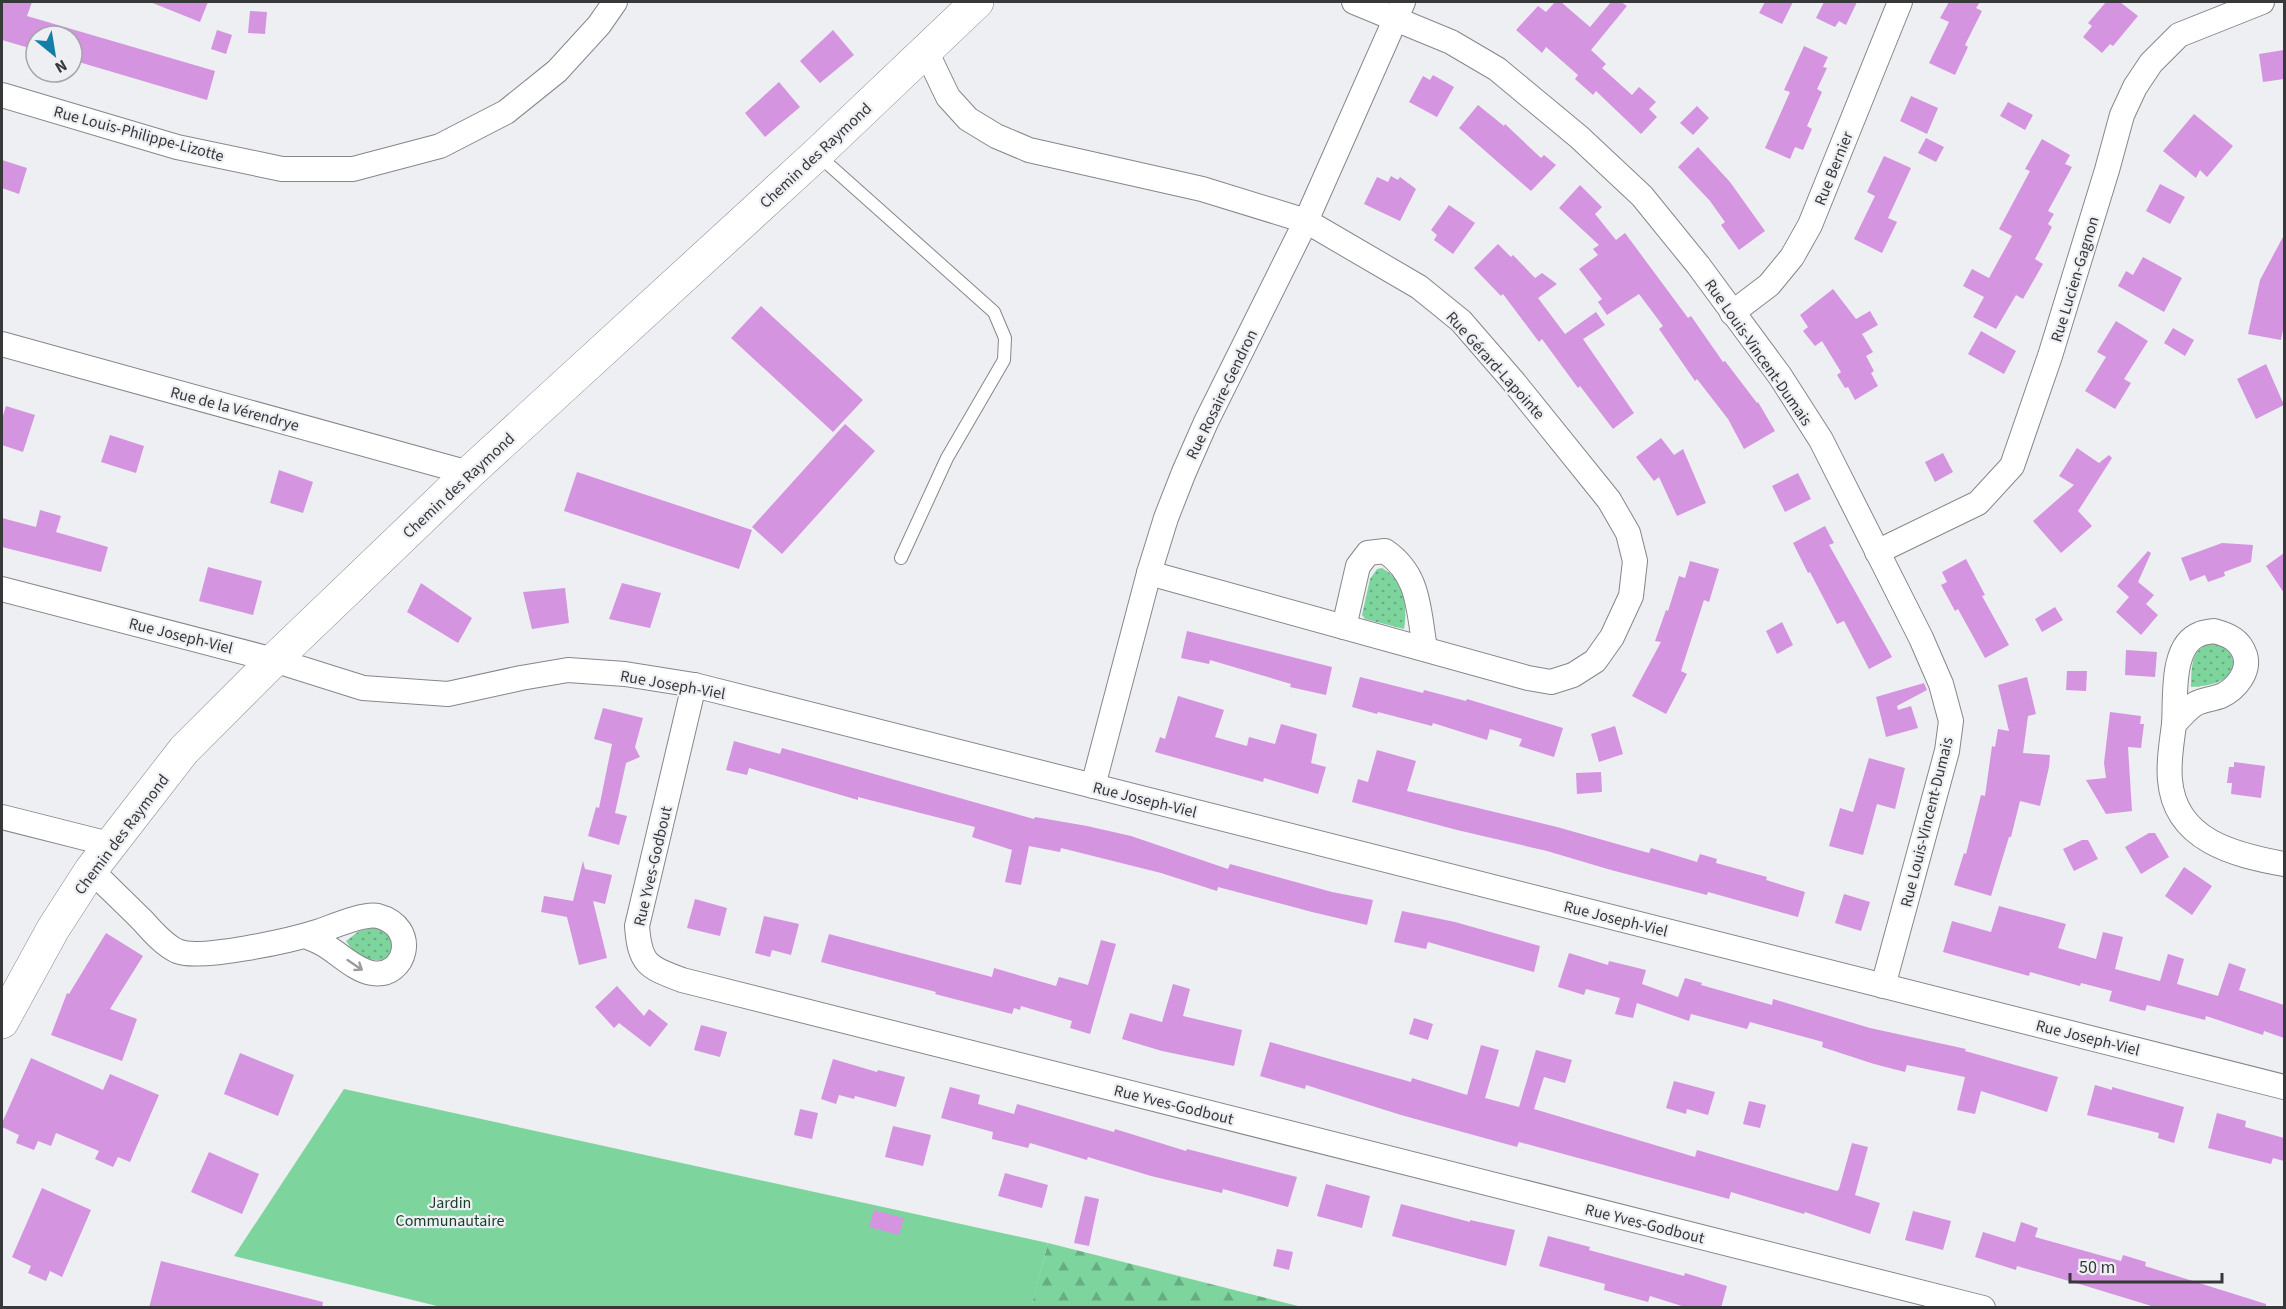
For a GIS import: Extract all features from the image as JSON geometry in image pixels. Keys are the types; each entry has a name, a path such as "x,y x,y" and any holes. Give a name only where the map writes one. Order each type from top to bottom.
{"street":[{"name":"Rue Louis-Philippe-Lizotte","path":"2,95 177,147 282,169 353,169 440,146 506,112 557,71 599,25 615,2"},
{"name":"Chemin des Raymond","path":"2,1022 52,929 100,857 184,750 274,660 469,473 817,154 977,2"},
{"name":"Rue Louis-Vincent-Dumais","path":"1354,2 1399,11 1497,69 1580,137 1642,196 1698,265 1779,376 1821,440 1941,684 1952,721 1947,751 1883,986"},
{"name":"Rue Bernier","path":"1732,313 1769,285 1792,258 1806,233 1900,2"},
{"name":"Rue Lucien-Gagnon","path":"1877,552 1978,503 2012,466 2050,356 2108,170 2122,115 2135,87 2151,63 2179,35 2262,2"},
{"name":"Rue Rosaire-Gendron","path":"1094,786 1149,573 1166,518 1206,422 1306,221 1399,11"},
{"name":"Rue Gérard-Lapointe","path":"926,51 948,97 968,119 996,136 1029,150 1202,189 1306,221 1419,287 1461,321 1513,381 1609,500 1628,533 1635,561 1631,596 1612,637 1595,661 1573,675 1551,682 1528,678 1149,573"},
{"name":"Rue de la Vérendrye","path":"2,344 469,473"},
{"path":"1344,627 1358,566 1368,553 1385,551 1399,561 1413,584 1425,648"},
{"name":"Rue Joseph-Viel","path":"2,589 274,660 363,688 448,694 568,669 625,674 694,685 2284,1087"},
{"name":"Rue Yves-Godbout","path":"694,685 637,926 639,950 653,969 694,983 1983,1308"},
{"path":"2174,724 2170,755 2170,782 2178,807 2192,828 2207,841 2228,851 2284,864"},
{"path":"2,817 100,857 162,941 179,952 224,951 305,936"}],"lane":[{"path":"817,154 994,312 1005,338 1004,360 946,458 901,558"}],"green space":[{"path":"1382,568 1395,579 1403,594 1404,629 1365,619 1362,615 1370,579 1377,569"},
{"path":"2211,642 2224,644 2231,654 2232,671 2221,681 2191,687 2192,666 2196,655 2199,650"},
{"path":"376,927 387,929 395,949 386,960 363,957 346,941 359,931"},
{"name":"Jardin Communautaire","path":"344,1089 1048,1243 1031,1308 441,1307 234,1256"},
{"path":"1048,1243 1302,1307 1031,1307"}],"building":[{"path":"2,2 32,2 27,16 54,24 24,24 24,46 2,40"},
{"path":"150,2 208,2 200,22"},
{"path":"1555,2 1561,2 1590,27 1611,2 1621,2 1627,6 1591,50 1606,64 1602,68 1632,95 1639,87 1656,102 1649,109 1657,117 1641,134 1596,91 1593,95 1575,79 1578,75 1546,47 1542,53 1516,30 1538,6 1546,12"},
{"path":"1765,2 1793,2 1782,24 1759,13"},
{"path":"1824,2 1857,2 1846,25 1839,21 1835,27 1816,18"},
{"path":"1949,2 1980,2 1976,8 1982,11 1965,45 1968,47 1955,75 1929,63 1949,22 1940,18"},
{"path":"2106,2 2120,2 2138,16 2113,46 2110,44 2102,53 2083,37 2092,26 2088,23"},
{"path":"250,11 267,12 265,34 248,33"},
{"path":"217,30 232,35 226,54 211,49"},
{"path":"833,30 854,55 820,83 800,61"},
{"path":"84,33 215,71 207,100 84,64"},
{"path":"1804,46 1828,57 1823,67 1827,68 1817,89 1822,92 1807,126 1812,129 1803,150 1795,147 1790,159 1765,148 1790,92 1784,90"},
{"path":"2284,50 2284,79 2263,82 2259,54"},
{"path":"1433,75 1454,87 1437,117 1409,102 1423,76 1430,80"},
{"path":"779,82 800,107 765,137 745,113"},
{"path":"1911,96 1938,108 1927,134 1900,121"},
{"path":"2008,102 2033,115 2025,130 2000,116"},
{"path":"1478,105 1504,126 1505,124 1541,158 1544,155 1556,165 1531,191 1459,128"},
{"path":"1697,106 1709,118 1693,135 1680,123"},
{"path":"2194,114 2233,146 2207,177 2200,170 2196,178 2163,151"},
{"path":"1926,138 1944,147 1936,162 1918,153"},
{"path":"2042,139 2070,155 2065,164 2072,167 2048,211 2054,214 2048,224 2052,227 2035,259 2043,264 2023,299 2016,295 1996,329 1973,317 1984,297 1963,286 1972,269 1989,278 2012,236 1999,229 2030,171 2025,169"},
{"path":"1698,147 1730,182 1765,231 1739,250 1721,225 1725,222 1710,201 1678,167"},
{"path":"1884,156 1911,168 1888,218 1897,222 1882,253 1854,239 1875,196 1867,192"},
{"path":"2,160 27,168 19,194 2,188"},
{"path":"1391,176 1398,180 1400,177 1416,189 1400,221 1364,204 1377,177 1388,182"},
{"path":"2160,184 2185,197 2170,224 2146,211"},
{"path":"1580,185 1602,207 1595,214 1616,240 1625,233 1688,318 1691,316 1723,362 1725,361 1758,402 1775,431 1744,449 1728,419 1697,379 1695,381 1659,329 1663,326 1639,294 1607,315 1598,302 1602,299 1579,269 1598,255 1593,249 1599,245 1559,208"},
{"path":"1449,205 1475,223 1453,254 1434,240 1437,235 1431,230"},
{"path":"2284,235 2284,325 2281,340 2248,334 2260,280"},
{"path":"1498,244 1511,257 1513,255 1535,278 1542,273 1557,284 1538,298 1565,334 1596,312 1605,325 1583,339 1634,413 1613,429 1580,386 1578,388 1542,339 1539,342 1503,294 1501,296 1474,268"},
{"path":"2143,257 2182,278 2164,312 2118,286 2126,271 2133,275"},
{"path":"1833,289 1856,319 1870,311 1878,325 1862,334 1873,352 1866,356 1874,371 1871,373 1878,386 1855,400 1848,387 1845,388 1837,375 1841,372 1822,341 1815,346 1803,331 1808,327 1800,315"},
{"path":"761,306 863,400 833,432 731,338"},
{"path":"2116,321 2148,341 2124,379 2131,383 2115,409 2085,391 2106,357 2097,352"},
{"path":"2173,328 2194,340 2185,356 2164,343"},
{"path":"1981,331 2016,351 2004,374 1968,354"},
{"path":"2266,364 2284,405 2256,419 2237,379"},
{"path":"6,406 35,415 23,452 2,445 2,419"},
{"path":"845,424 875,451 782,554 752,527"},
{"path":"110,435 144,446 136,473 101,462"},
{"path":"1661,438 1674,455 1683,449 1706,503 1677,516 1659,477 1654,481 1636,457"},
{"path":"2077,448 2099,463 2109,455 2112,458 2078,511 2092,526 2061,553 2033,521 2074,485 2059,476"},
{"path":"1943,453 1953,472 1935,482 1925,462"},
{"path":"279,470 313,482 303,513 270,503"},
{"path":"577,472 752,530 739,569 564,511"},
{"path":"1798,473 1811,499 1785,512 1772,486"},
{"path":"40,510 61,516 56,532 108,547 101,572 2,547 2,518 36,527"},
{"path":"1825,526 1834,543 1829,545 1892,657 1869,669 1844,621 1837,624 1793,543"},
{"path":"2222,543 2253,545 2251,562 2224,572 2225,576 2208,582 2205,575 2190,581 2181,558"},
{"path":"2148,551 2151,553 2138,582 2154,595 2146,604 2158,615 2141,635 2116,612 2129,597 2117,586"},
{"path":"2284,553 2284,593 2266,566"},
{"path":"1966,559 1985,595 1982,596 2009,645 1985,658 1958,609 1955,611 1941,585 1947,582 1942,572"},
{"path":"1690,561 1719,569 1709,602 1704,600 1681,671 1687,674 1666,714 1632,696 1661,642 1655,641 1666,610 1668,611 1679,576 1685,578"},
{"path":"208,567 262,581 253,615 199,601"},
{"path":"421,583 472,618 458,643 407,612"},
{"path":"622,583 661,593 650,628 609,619"},
{"path":"565,588 569,623 532,629 523,592"},
{"path":"2055,607 2063,620 2042,632 2035,619"},
{"path":"1782,622 1793,645 1777,654 1766,631"},
{"path":"1187,631 1332,667 1326,695 1290,687 1291,684 1210,660 1209,664 1181,658"},
{"path":"2126,650 2157,652 2155,677 2125,675"},
{"path":"2067,671 2087,671 2086,691 2066,690"},
{"path":"1360,677 1423,693 1424,690 1466,701 1467,699 1563,728 1554,757 1519,746 1522,739 1490,729 1487,740 1433,723 1432,726 1352,707"},
{"path":"2027,677 2036,714 2028,716 2023,753 2050,755 2049,767 2040,806 2020,801 2011,837 2009,837 1991,896 1954,885 1964,853 1966,854 1981,795 1985,796 1992,746 1995,747 1998,729 2009,731 1998,685"},
{"path":"1924,683 1927,690 1897,706 1898,710 1911,706 1918,728 1886,737 1876,697"},
{"path":"1178,696 1224,710 1215,737 1247,746 1249,737 1275,744 1281,724 1317,734 1311,763 1326,767 1318,794 1264,778 1263,782 1155,752 1160,737 1165,739"},
{"path":"603,708 643,718 635,747 640,757 626,763 615,813 627,816 619,845 588,836 596,807 599,808 612,744 594,739"},
{"path":"2110,712 2141,716 2140,724 2144,724 2141,748 2128,747 2132,811 2106,814 2086,780 2106,778 2104,763"},
{"path":"1615,726 1623,754 1599,762 1591,734"},
{"path":"734,741 780,754 782,748 1034,819 1035,817 1087,826 1131,836 1228,869 1230,864 1332,892 1373,900 1367,925 1218,887 1217,891 1161,873 1061,848 1060,852 1029,846 1021,885 1005,882 1012,850 972,837 975,827 858,797 858,800 749,768 747,775 726,770"},
{"path":"1377,750 1416,761 1407,791 1557,827 1649,853 1651,848 1697,862 1700,854 1717,859 1716,863 1767,877 1766,880 1805,892 1798,917 1352,802 1358,779 1368,782"},
{"path":"1869,758 1905,768 1895,809 1877,804 1863,855 1829,846 1840,808 1853,812"},
{"path":"2234,762 2265,766 2261,798 2231,794 2232,783 2227,783 2229,767 2234,767"},
{"path":"1601,772 1602,792 1577,794 1576,773"},
{"path":"2149,833 2155,833 2169,857 2141,874 2125,847"},
{"path":"2082,840 2088,840 2098,859 2074,871 2063,849"},
{"path":"583,861 585,869 612,875 605,904 593,901 607,958 579,965 567,917 541,912 544,896 573,901"},
{"path":"2184,867 2212,886 2192,915 2165,896"},
{"path":"1844,894 1870,902 1861,931 1835,923"},
{"path":"695,899 727,908 720,936 687,928"},
{"path":"1999,906 2066,924 2058,948 2096,959 2103,932 2123,937 2115,969 2160,981 2168,954 2184,959 2177,984 2218,996 2229,963 2246,969 2239,990 2284,1005 2284,1038 2264,1031 2263,1035 2206,1016 2205,1020 2147,1005 2145,1011 2109,1001 2112,991 2081,983 2080,986 2030,972 2029,976 1943,952 1952,921 1991,932"},
{"path":"1402,911 1455,922 1540,946 1534,972 1428,942 1426,949 1394,942"},
{"path":"764,916 799,924 791,955 772,950 770,957 755,953"},
{"path":"106,933 143,956 110,1009 137,1019 122,1061 51,1035 67,993 69,994"},
{"path":"829,934 992,977 994,968 1056,986 1059,977 1088,985 1101,940 1116,944 1090,1034 1070,1028 1072,1021 1021,1006 1020,1010 1014,1008 1012,1014 821,962"},
{"path":"1569,953 1608,965 1609,961 1646,970 1642,984 1678,997 1685,978 1702,983 1701,985 1772,1005 1773,999 1870,1028 1966,1049 1965,1051 2058,1077 2047,1112 1981,1091 1975,1114 1957,1110 1965,1077 1907,1065 1905,1072 1822,1047 1823,1042 1750,1022 1747,1029 1691,1014 1689,1021 1637,1003 1633,1018 1615,1014 1620,998 1586,989 1584,995 1558,987"},
{"path":"1173,984 1190,989 1183,1016 1242,1030 1234,1066 1162,1051 1122,1039 1130,1013 1162,1022"},
{"path":"617,986 644,1016 649,1009 668,1024 650,1047 619,1023 614,1028 595,1007"},
{"path":"1414,1018 1433,1024 1428,1040 1409,1034"},
{"path":"701,1025 727,1032 720,1057 694,1050"},
{"path":"1270,1042 1411,1082 1412,1078 1467,1095 1481,1045 1499,1050 1485,1098 1519,1107 1536,1050 1572,1060 1565,1083 1544,1077 1534,1109 1695,1157 1697,1150 1837,1191 1852,1143 1868,1147 1855,1195 1880,1203 1870,1234 1805,1212 1804,1214 1731,1192 1729,1199 1519,1142 1517,1147 1401,1115 1306,1085 1305,1089 1260,1076"},
{"path":"240,1053 294,1075 278,1116 224,1094"},
{"path":"31,1058 103,1090 110,1074 159,1095 130,1162 118,1157 113,1167 95,1159 99,1151 56,1133 51,1146 38,1141 34,1150 16,1143 19,1135 2,1127 2,1123"},
{"path":"833,1059 877,1072 878,1070 905,1077 896,1107 855,1096 854,1099 839,1095 836,1104 821,1099"},
{"path":"1674,1081 1715,1092 1708,1115 1687,1109 1686,1114 1666,1108"},
{"path":"2095,1085 2112,1090 2112,1087 2184,1107 2174,1143 2158,1138 2159,1133 2087,1115"},
{"path":"950,1087 980,1095 978,1104 1014,1114 1017,1104 1114,1132 1115,1129 1186,1151 1187,1149 1297,1177 1288,1207 1223,1189 1222,1193 1151,1176 1030,1143 1028,1148 992,1139 993,1132 941,1118"},
{"path":"1749,1101 1766,1105 1760,1128 1743,1124"},
{"path":"800,1109 818,1113 812,1139 794,1135"},
{"path":"2217,1113 2246,1121 2245,1127 2284,1138 2284,1161 2273,1158 2271,1164 2208,1148"},
{"path":"893,1126 931,1135 923,1166 885,1157"},
{"path":"209,1152 259,1174 242,1214 191,1192"},
{"path":"1005,1173 1048,1185 1042,1208 998,1196"},
{"path":"1326,1184 1370,1196 1362,1228 1317,1216"},
{"path":"42,1188 91,1210 62,1277 50,1271 46,1281 28,1273 31,1266 12,1257"},
{"path":"1085,1196 1099,1199 1089,1246 1074,1243"},
{"path":"1401,1204 1470,1222 1470,1220 1515,1230 1506,1266 1392,1236"},
{"path":"874,1210 904,1218 899,1235 869,1227"},
{"path":"1913,1211 1951,1221 1943,1250 1905,1240"},
{"path":"2021,1222 2038,1228 2035,1237 2121,1261 2123,1255 2146,1262 2145,1266 2266,1304 2266,1308 2158,1308 2017,1266 2016,1270 1975,1257 1983,1232 2015,1242"},
{"path":"1548,1236 1590,1247 1589,1250 1684,1276 1685,1273 1727,1286 1721,1308 1688,1308 1650,1296 1648,1302 1604,1290 1605,1284 1539,1266"},
{"path":"1277,1249 1293,1252 1289,1270 1273,1266"},
{"path":"161,1261 323,1302 322,1308 149,1308"}]}
